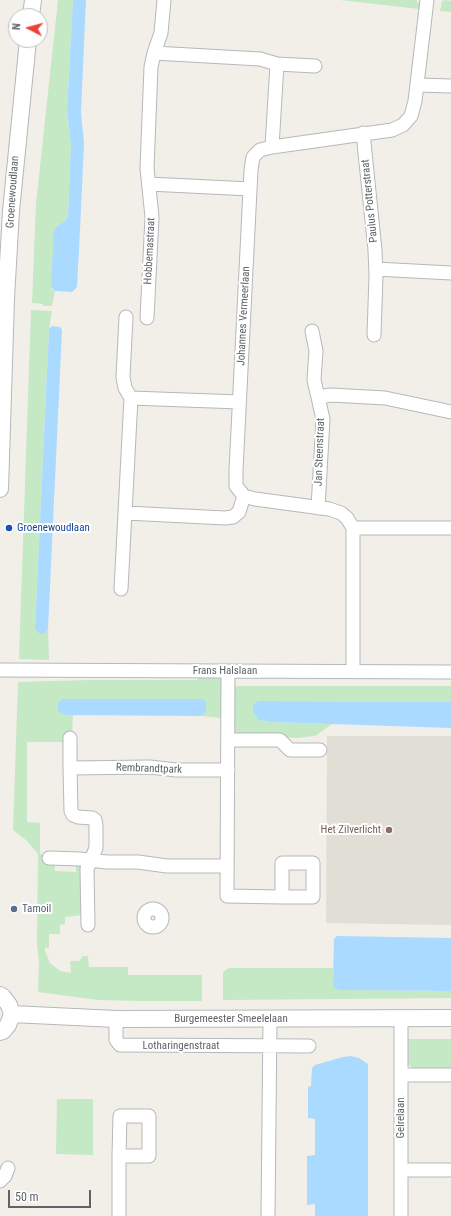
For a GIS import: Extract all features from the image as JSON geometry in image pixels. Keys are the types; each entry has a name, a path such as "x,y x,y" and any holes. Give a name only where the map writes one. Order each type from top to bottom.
{"street":[{"name":"Hobbemastraat","path":"147,318 152,217 146,168 151,67 161,33 164,0"},
{"name":"Johannes Vermeerlaan","path":"244,496 236,486 236,470 250,189 253,157 260,150 272,146 392,130 403,125 411,116 415,101 427,0"},
{"name":"Groenewoudlaan","path":"0,489 3,298 27,48"},
{"path":"154,53 260,59 277,64 315,66"},
{"path":"272,146 277,64"},
{"path":"417,85 451,86"},
{"name":"Paulus Potterstraat","path":"363,133 376,269 374,335"},
{"path":"149,184 250,189"},
{"path":"376,269 451,273"},
{"path":"122,589 132,398 126,388 123,377 126,317"},
{"name":"Jan Steenstraat","path":"312,331 316,351 314,380 323,419 318,508"},
{"path":"318,397 331,395 385,398 451,412"},
{"path":"132,398 239,402"},
{"path":"126,513 225,518 232,517 239,512 244,496 341,513 347,518 353,528 353,672"},
{"path":"353,528 451,528"},
{"name":"Frans Halslaan","path":"0,670 451,672"},
{"path":"228,672 227,896 282,897"},
{"path":"70,738 70,811 73,815 78,817 92,818 95,820 96,826 96,848 87,869 88,925"},
{"path":"228,740 280,740 290,750 320,750"},
{"name":"Rembrandtpark","path":"70,768 150,767 176,770 228,770"},
{"path":"49,858 107,862 138,862 167,866 227,866"},
{"path":"0,995 10,1005 12,1014 8,1025 3,1031 0,1032"},
{"name":"Burgemeester Smeelelaan","path":"12,1014 116,1019 451,1018"},
{"name":"Lotharingenstraat","path":"116,1019 116,1040 120,1045 309,1046"},
{"path":"268,1216 270,1019"},
{"name":"Gelrelaan","path":"401,1019 401,1216"},
{"path":"401,1075 451,1075"},
{"path":"119,1216 120,1156"},
{"path":"0,1182 5,1176 8,1168"},
{"path":"401,1170 451,1170"}],"shaded area":[{"name":"Het Zilverlicht","path":"327,736 451,736 451,925 326,923"}],"green space":[{"path":"58,0 73,0 67,111 71,145 68,215 66,220 56,227 52,290 55,291 52,306 43,306 43,304 32,303 36,204"},
{"path":"340,0 416,0 420,5 419,9"},
{"path":"442,1 451,1 451,12 440,11"},
{"path":"31,310 52,311 49,329 35,629 37,632 45,633 48,629 49,660 19,659"},
{"path":"200,676 218,677 221,679 221,718 201,716 204,714 66,715 73,715 72,735 65,742 27,742 27,822 40,823 40,854 47,856 55,863 55,871 76,872 76,864 80,865 81,867 82,915 65,917 65,924 60,925 60,934 49,934 49,948 46,948 45,946 45,951 50,963 60,971 71,973 70,961 79,961 83,956 88,956 89,967 128,967 128,975 202,975 202,1001 98,1000 38,992 38,854 26,840 13,830 18,682 197,680"},
{"path":"234,686 451,686 451,702 259,701 259,720 271,722 332,724 315,736 297,738 246,735 234,733"},
{"path":"229,968 333,968 333,985 339,990 451,991 451,998 223,1000 223,972"},
{"path":"407,1039 451,1039 451,1069 417,1070 413,1068 408,1064 407,1060"},
{"path":"57,1099 93,1099 93,1155 56,1154"}],"water":[{"path":"73,0 86,0 81,112 84,143 80,230 77,287 72,292 55,291 51,287 54,231 56,227 66,220 68,215 71,145 67,111"},
{"path":"52,326 60,327 62,330 48,629 45,633 41,634 35,629 49,329"},
{"path":"63,699 201,699 206,702 206,710 201,716 66,715 58,711 58,703"},
{"path":"259,701 451,702 451,728 271,722 259,720 253,711 253,705"},
{"path":"337,936 451,938 451,991 339,990 333,985 334,939"},
{"path":"351,1056 359,1058 368,1064 368,1216 315,1216 315,1204 307,1205 307,1156 315,1155 315,1119 308,1118 308,1087 311,1086 312,1068 315,1065"}],"place":[{"name":"Groenewoudlaan","path":"9,528"},
{"name":"Het Zilverlicht","path":"389,830"},
{"name":"Tamoil","path":"14,909"}]}
